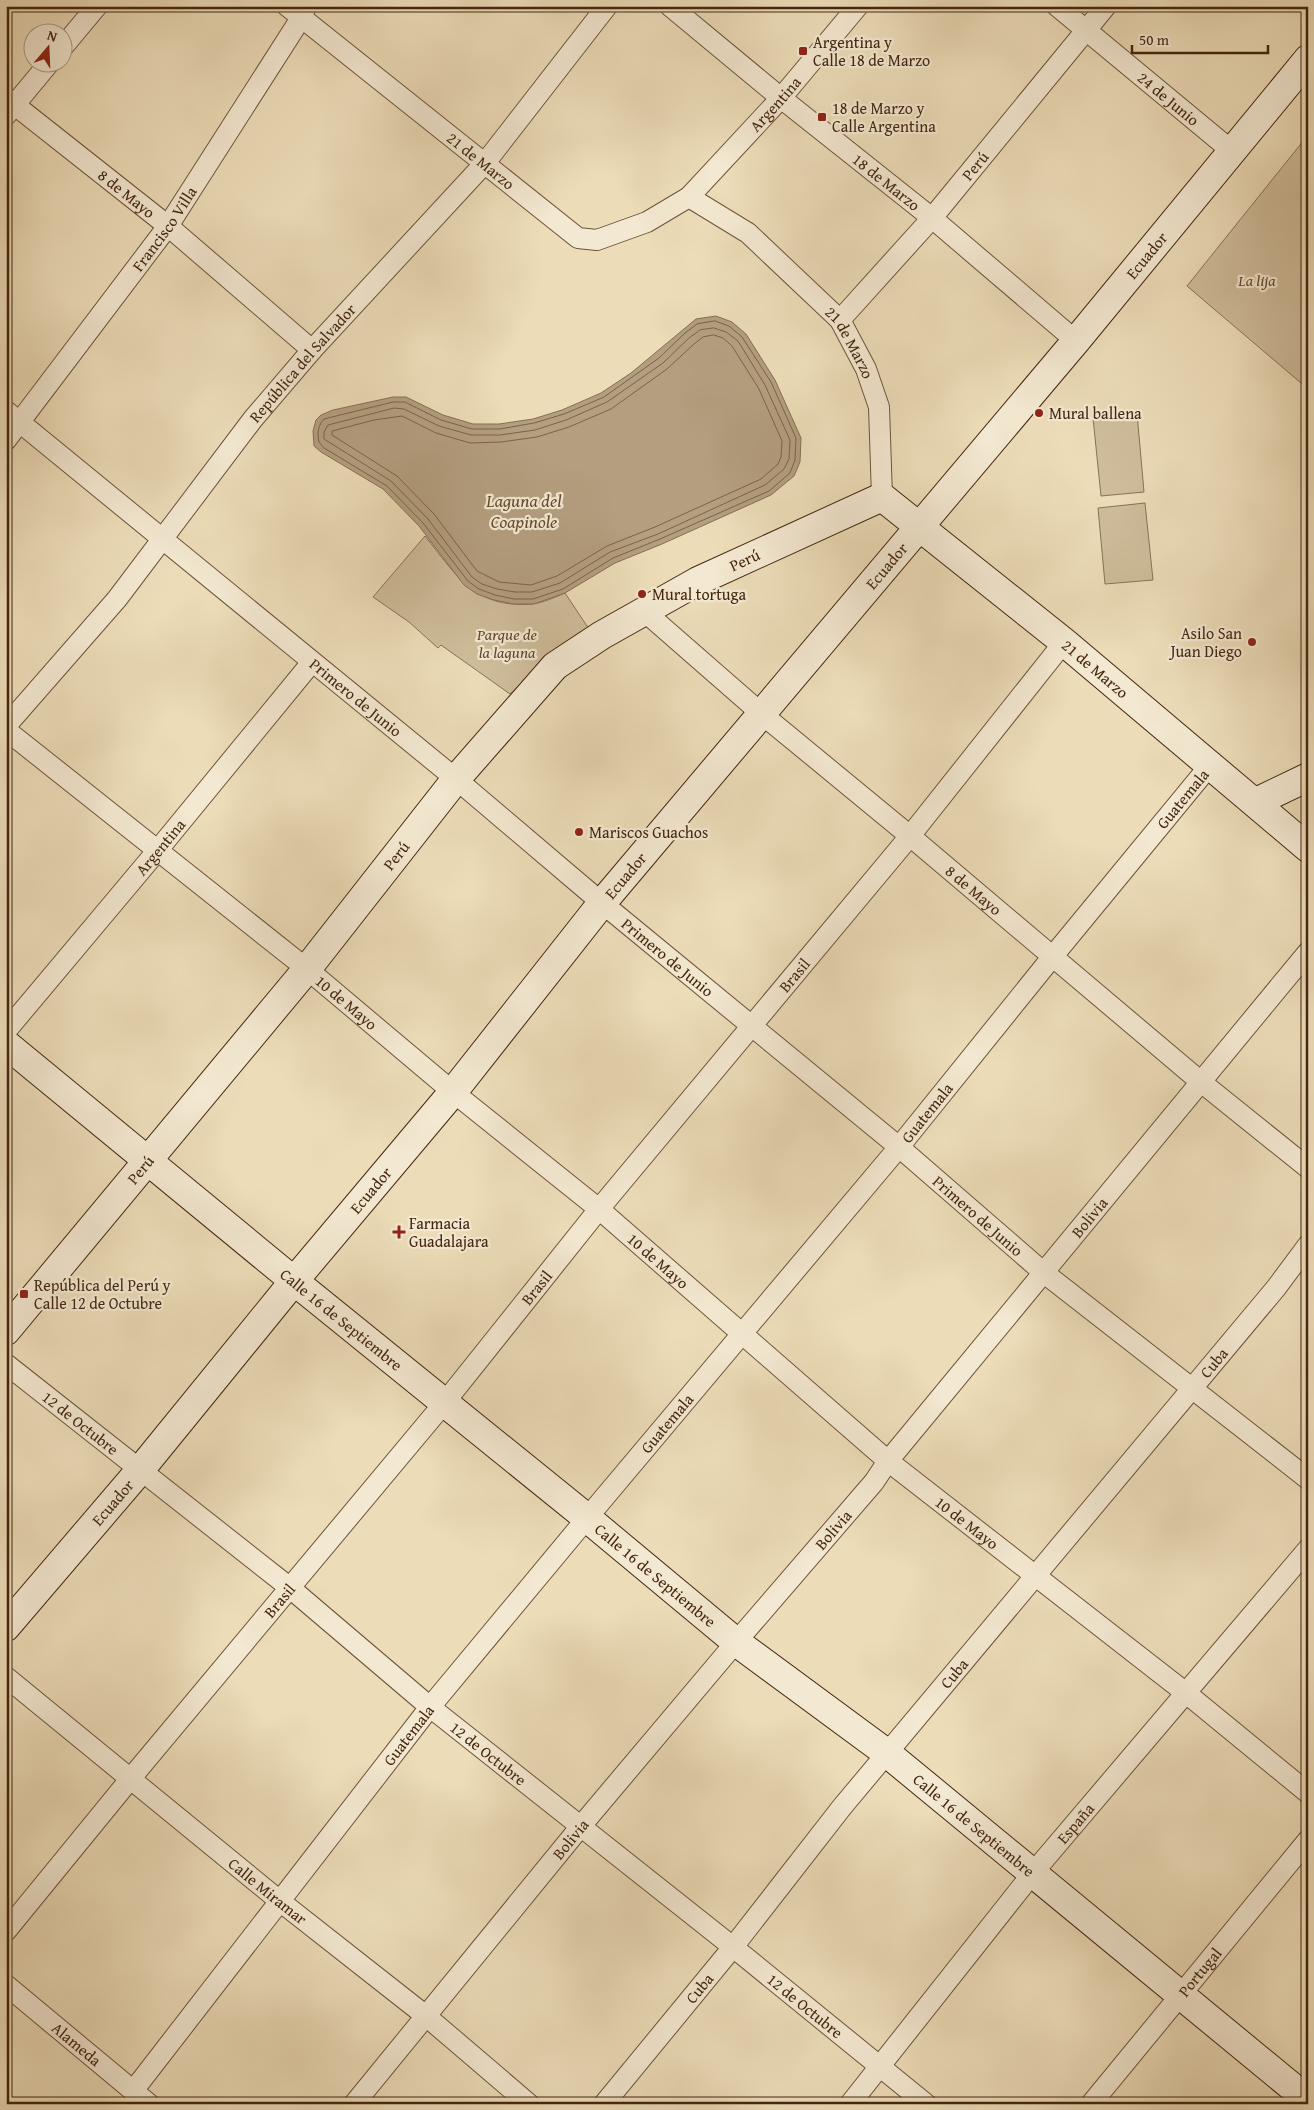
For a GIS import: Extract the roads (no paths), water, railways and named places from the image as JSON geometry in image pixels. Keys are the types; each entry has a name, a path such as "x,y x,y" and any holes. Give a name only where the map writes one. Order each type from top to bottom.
{"street":[{"path":"72,36 97,6"},
{"name":"República del Salvador","path":"6,726 117,599 254,419 312,350 485,163 607,6"},
{"name":"18 de Marzo","path":"670,6 781,98 932,218 1076,341"},
{"name":"Argentina","path":"688,197 781,98 858,6"},
{"name":"24 de Junio","path":"1057,6 1233,152"},
{"name":"Perú","path":"840,320 932,218 1106,6"},
{"name":"21 de Marzo","path":"298,10 578,238 597,240 647,222 688,197 748,233 840,320 866,369 879,407 882,498 1064,642 1211,764 1308,848"},
{"name":"Francisco Villa","path":"6,440 12,417 168,226 298,10"},
{"name":"Ecuador","path":"6,1627 141,1469 294,1281 453,1092 602,903 920,528 1308,59"},
{"path":"9,106 41,72"},
{"name":"8 de Mayo","path":"9,106 168,226 312,350"},
{"name":"Primero de Junio","path":"12,417 163,538 456,779 602,903 899,1148 1043,1272 1308,1479"},
{"name":"Perú","path":"6,1331 307,969 456,779 555,666 602,635 698,581 882,498"},
{"name":"8 de Mayo","path":"644,611 763,715 910,836 1201,1082 1308,1168"},
{"name":"Brasil","path":"6,1931 131,1778 445,1402 599,1209 910,836 1064,642"},
{"name":"Argentina","path":"6,1031 312,662"},
{"name":"10 de Mayo","path":"6,730 307,969 453,1092 599,1209 888,1461 1186,1693 1308,1793"},
{"name":"Guatemala","path":"141,2098 281,1902 430,1707 899,1148 1053,956 1211,764"},
{"path":"1256,802 1308,777"},
{"name":"Bolivia","path":"354,2104 581,1826 868,1489 888,1461 1308,952"},
{"name":"Calle 16 de Septiembre","path":"6,1044 294,1281 587,1518 736,1642 888,1754 1180,1997 1308,2100"},
{"name":"Cuba","path":"604,2104 733,1946 842,1807 888,1754 1034,1575 1276,1288 1308,1245"},
{"name":"12 de Octubre","path":"6,1364 289,1588 430,1707 733,1946 926,2104"},
{"name":"España","path":"850,2104 1032,1874 1308,1549"},
{"name":"Calle Miramar","path":"6,1677 281,1902 426,2016 529,2104"},
{"name":"Portugal","path":"1091,2104 1308,1840"},
{"name":"Alameda","path":"6,1985 141,2098"}],"water":[{"name":"Laguna del Coapinole","path":"716,316 732,322 746,334 775,380 801,438 800,462 794,476 771,495 615,563 565,593 534,604 514,604 494,600 477,594 464,585 419,526 383,489 314,446 313,431 316,420 321,415 333,410 393,397 406,397 443,415 473,424 499,424 533,419 562,410 601,393 631,373 696,319"}],"place":[{"name":"Argentina y Calle 18 de Marzo","path":"803,51"},
{"name":"18 de Marzo y Calle Argentina","path":"822,117"},
{"name":"Mural ballena","path":"1039,413"},
{"name":"Mural tortuga","path":"642,594"},
{"name":"Asilo San Juan Diego","path":"1252,642"},
{"name":"Mariscos Guachos","path":"579,832"},
{"name":"Farmacia Guadalajara","path":"399,1232"},
{"name":"República del Perú y Calle 12 de Octubre","path":"24,1294"}],"park label":[{"name":"La lija","path":"1257,280"},
{"name":"Parque de la laguna","path":"507,643"}]}
